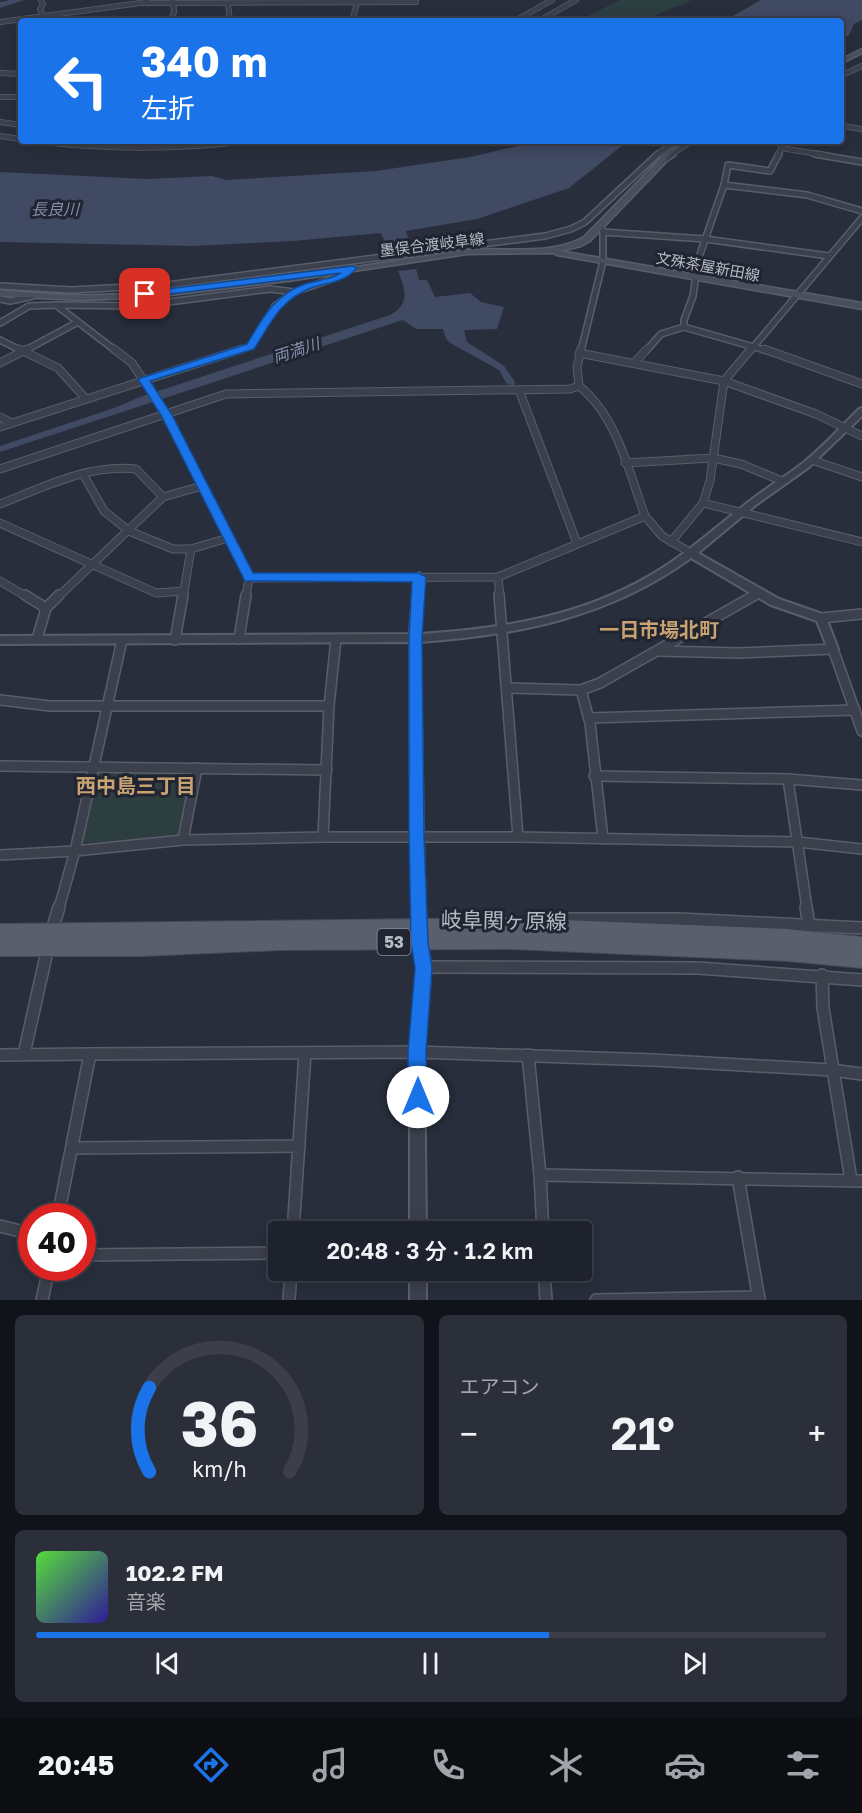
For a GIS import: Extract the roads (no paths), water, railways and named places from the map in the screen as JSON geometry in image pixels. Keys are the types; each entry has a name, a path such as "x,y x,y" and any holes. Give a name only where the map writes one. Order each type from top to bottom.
{"main road":[{"path":"844,60 862,51"},
{"name":"墨俣合渡岐阜線","path":"0,293 108,297 182,291 494,249 550,251 578,244 602,229 664,156 679,144"},
{"name":"文殊茶屋新田線","path":"550,251 862,306"},
{"name":"岐阜関ヶ原線","path":"0,932 142,948 282,942 420,930 511,941 862,945"},
{"name":"岐阜関ヶ原線","path":"0,948 50,939"},
{"name":"岐阜関ヶ原線","path":"787,945 862,960"}],"street":[{"path":"40,0 43,4 40,9 42,18 158,0"},
{"path":"520,18 552,0"},
{"path":"544,18 576,0"},
{"path":"143,3 174,1 228,4 310,1 416,2"},
{"path":"172,18 174,1"},
{"path":"353,18 357,1"},
{"path":"228,4 230,18"},
{"path":"527,18 544,5"},
{"path":"0,22 18,20"},
{"path":"844,74 862,66"},
{"path":"851,71 862,74"},
{"path":"0,73 18,74"},
{"path":"0,97 18,97"},
{"path":"0,124 18,126"},
{"path":"844,126 862,129"},
{"path":"0,135 18,138"},
{"path":"64,144 113,149 159,149 215,144"},
{"path":"159,149 196,144"},
{"path":"0,286 105,289 202,282 526,239 560,232 574,229 593,216 656,155 672,144"},
{"path":"662,161 688,144"},
{"path":"684,327 698,260 724,186 728,165 770,171 773,169 783,144"},
{"path":"781,148 862,162"},
{"path":"724,186 807,195 862,211"},
{"path":"671,542 703,503 710,481 724,381 862,218"},
{"path":"579,386 577,367 579,353 603,261 602,229 705,238 829,256"},
{"path":"0,427 251,346 275,306 294,292 339,278 353,268"},
{"path":"105,289 122,292 182,291"},
{"path":"0,322 29,306 138,306 270,289 294,292"},
{"path":"0,299 10,301 33,296"},
{"path":"56,305 76,323 119,352 144,381 166,414 249,578 239,639"},
{"path":"0,363 76,323"},
{"path":"634,363 661,334 684,327 753,345 862,384"},
{"path":"0,340 58,368 86,399"},
{"path":"579,353 724,381 816,414 862,436"},
{"path":"0,469 238,392 519,390 570,389 579,386 590,391 602,407 645,516 655,529 671,542 790,609 821,618 862,614"},
{"path":"519,390 577,543"},
{"path":"0,640 415,638 525,626 603,603 651,580 692,553 743,511 812,460 862,411"},
{"path":"0,417 12,423"},
{"path":"625,463 713,458 741,464 782,481"},
{"path":"812,460 862,477"},
{"path":"0,504 83,474 105,469 136,469 163,497"},
{"path":"83,474 104,511 129,531 172,549 191,549 228,538"},
{"path":"37,639 46,608 163,497 202,486"},
{"path":"703,503 743,511 862,543"},
{"path":"249,578 498,577 645,516"},
{"path":"0,523 156,593 184,591"},
{"path":"175,640 191,549"},
{"path":"418,1221 417,1052 424,968 420,930 417,836 415,638 419,577"},
{"path":"498,577 518,837"},
{"path":"0,581 46,608"},
{"path":"507,688 581,690 600,683 759,593"},
{"path":"821,618 862,731"},
{"path":"323,837 329,706 336,639"},
{"path":"24,1054 50,939 75,851 122,640"},
{"path":"658,650 656,651 738,653 834,649"},
{"path":"581,690 589,718 603,839"},
{"path":"0,700 50,706 329,706"},
{"path":"589,718 855,710"},
{"path":"0,766 93,765 327,770"},
{"path":"183,840 197,768"},
{"path":"594,776 788,779 862,785"},
{"path":"788,779 809,925"},
{"path":"0,855 75,851 183,840 417,836 798,842 862,849"},
{"path":"420,930 679,919 862,928"},
{"path":"424,968 653,968 822,975 862,980"},
{"path":"540,1175 857,1180 832,1070 823,1008 822,975"},
{"path":"0,1055 417,1052 528,1055 832,1070 862,1074"},
{"path":"294,1221 305,1053"},
{"path":"61,1203 90,1054"},
{"path":"528,1055 542,1221"},
{"path":"72,1148 299,1146"},
{"path":"596,1300 759,1299 738,1177"},
{"path":"0,1226 18,1230"},
{"path":"96,1255 268,1253"},
{"path":"42,1300 46,1281"},
{"path":"289,1300 290,1281"},
{"path":"418,1281 418,1300"},
{"path":"545,1281 546,1300"}],"water":[{"path":"761,0 862,0 862,20 854,24 849,35 844,37 844,18 729,18"},
{"name":"長良川","path":"526,144 624,144 569,188 477,219 406,231 410,243 386,245 381,233 293,241 194,246 0,242 0,172 147,179 212,176 226,180 376,171 470,157"},
{"name":"両満川","path":"416,269 419,280 427,280 435,297 470,293 481,302 504,307 497,329 464,330 467,342 504,366 515,382 514,386 506,383 499,370 452,344 446,339 443,329 416,329 403,320 0,452 0,446 140,397 390,315 397,311 404,301 403,284 398,271"}],"waterway":[{"path":"0,5 20,0"}],"district":[{"name":"一日市場北町","path":"659,629"},
{"name":"西中島三丁目","path":"136,785"}]}
